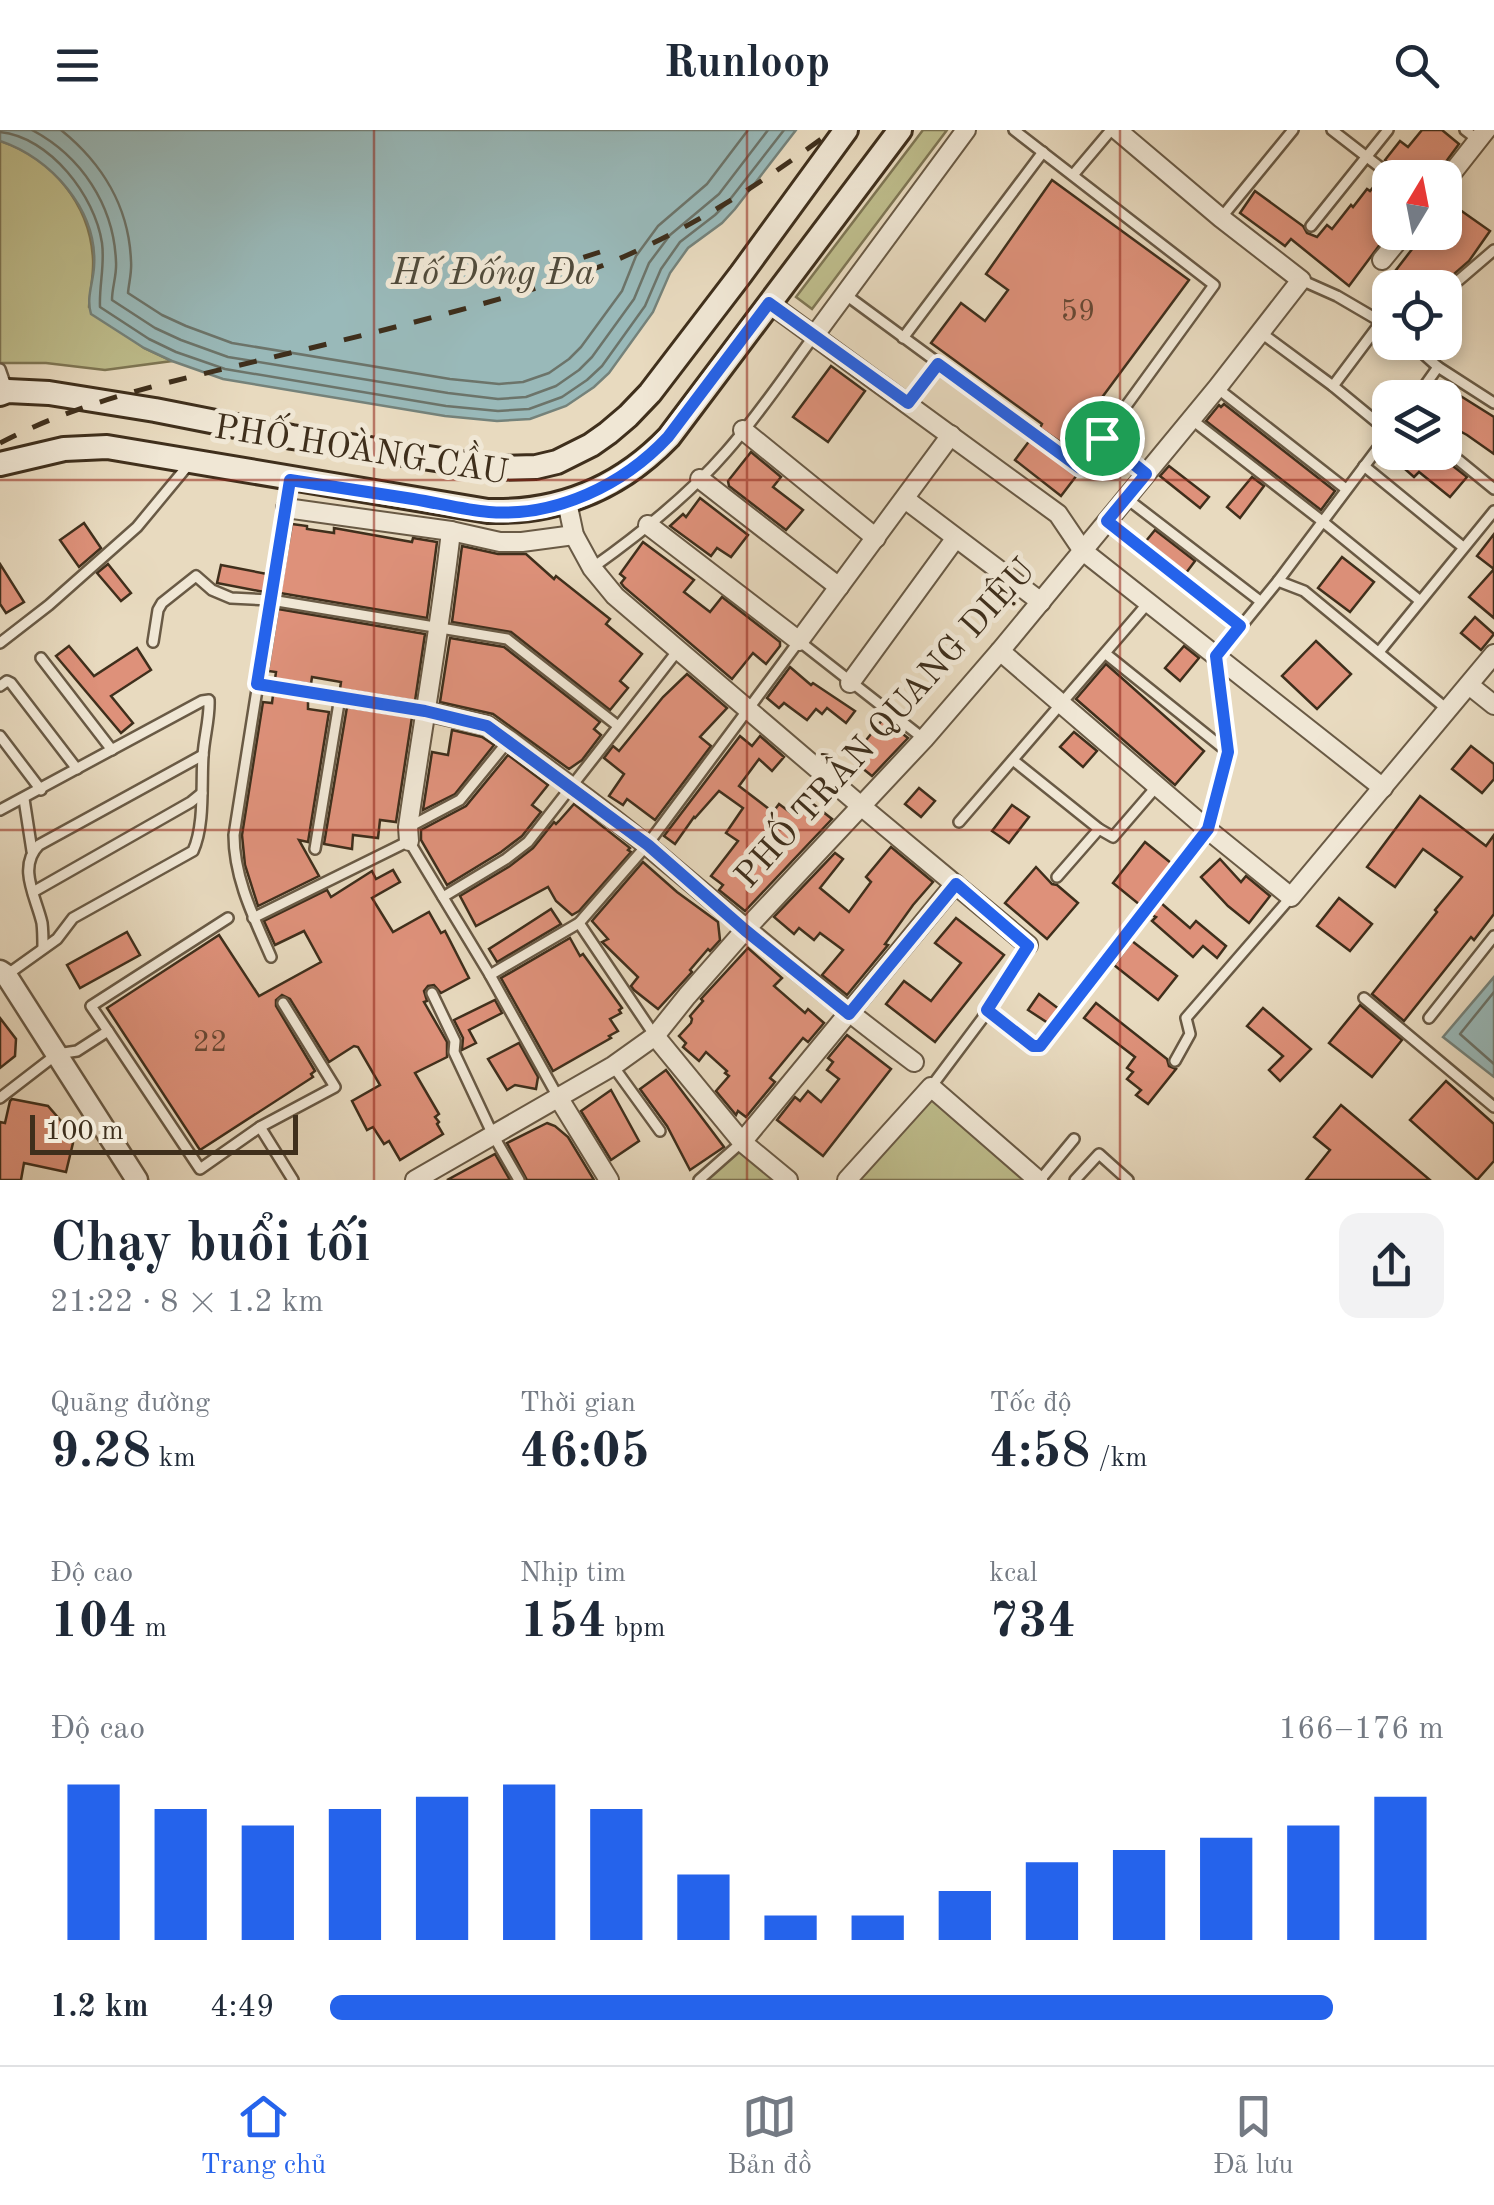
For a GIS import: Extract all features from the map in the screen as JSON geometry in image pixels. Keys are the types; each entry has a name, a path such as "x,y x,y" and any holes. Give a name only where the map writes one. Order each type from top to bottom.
{"main road":[{"name":"PHỐ HOÀNG CẦU","path":"3,385 292,437 494,468 557,462 591,446 650,392 846,130"},
{"name":"PHỐ HOÀNG CẦU","path":"0,464 64,449 107,447 488,512 540,509 566,502 606,486 650,456 668,437 900,130"},
{"path":"557,462 566,502"}],"street":[{"path":"814,336 966,130"},
{"path":"1114,130 1300,280"},
{"path":"1459,160 1476,133"},
{"path":"1382,260 1390,250"},
{"name":"PHỐ TRẦN QUANG DIỆU","path":"422,1178 613,1066 656,1036 745,930 1000,652 1300,280"},
{"path":"769,303 1058,514 1083,551 1383,788"},
{"path":"743,430 876,538"},
{"path":"648,525 799,641 951,435"},
{"path":"700,479 839,587"},
{"path":"904,499 1041,602"},
{"path":"566,502 574,535 592,568 615,596 1028,946"},
{"name":"PHỐ HOÀNG CẦU","path":"286,508 500,542 574,535"},
{"path":"409,834 452,532"},
{"path":"850,682 955,539"},
{"path":"1000,652 1291,897 1494,654"},
{"path":"1469,684 1494,705"},
{"path":"425,711 487,726 509,740 648,845 745,930 914,1062"},
{"path":"742,1142 956,884"},
{"path":"3,973 137,1180"},
{"path":"656,1036 742,1142 788,1180"},
{"path":"847,1180 931,1087 1039,1180"},
{"path":"558,1097 609,1180"}],"lane":[{"path":"844,294 1080,468 1214,285 1014,130"},
{"path":"1073,176 1114,130"},
{"path":"1222,218 1293,130"},
{"path":"1332,130 1372,160"},
{"path":"1312,226 1388,130"},
{"path":"904,338 1043,152"},
{"path":"1462,277 1494,250"},
{"path":"1300,280 1372,316"},
{"path":"1260,332 1372,418"},
{"path":"592,568 700,479 743,430 814,336"},
{"path":"1332,386 1372,339"},
{"path":"1430,360 1494,403"},
{"path":"908,403 938,364"},
{"path":"1429,380 1438,367"},
{"path":"1216,388 1346,489"},
{"path":"1191,419 1418,600"},
{"path":"1102,438 1146,474"},
{"path":"987,1010 1033,1046 1040,1046 1208,829 1228,752 1216,656 1372,456"},
{"path":"0,642 49,605 137,527 192,460"},
{"path":"1462,464 1494,489"},
{"path":"1364,466 1464,547"},
{"path":"270,958 234,854 234,835 290,480"},
{"path":"1126,498 1260,601"},
{"path":"1378,652 1494,510"},
{"path":"1107,521 1240,626"},
{"path":"153,642 162,603 196,576 212,590 230,598 271,600 507,639 618,726"},
{"path":"1278,581 1304,591 1448,710"},
{"path":"959,822 1148,604"},
{"path":"490,975 579,922 648,845 799,641 924,739"},
{"path":"443,897 528,842 679,650"},
{"path":"1106,654 1228,752"},
{"path":"41,658 112,750"},
{"path":"0,686 10,681 78,770"},
{"path":"257,684 425,711"},
{"path":"315,849 340,697"},
{"path":"2,806 24,799 206,699 210,703 193,851 73,918 56,939 3,973"},
{"path":"0,736 41,790"},
{"path":"253,918 409,834 460,800 509,740"},
{"path":"43,948 43,927 28,874 32,851 203,754"},
{"path":"1014,760 1113,838 1157,786"},
{"path":"33,892 202,793"},
{"path":"24,799 32,851"},
{"path":"1057,877 1098,829"},
{"path":"409,834 558,1097"},
{"path":"1175,1060 1190,1034 1186,1018 1291,897"},
{"path":"228,918 92,1006 200,1169 260,1127 335,1087 283,1003"},
{"path":"579,922 656,1036"},
{"path":"1429,1018 1494,936"},
{"path":"931,1087 1028,946"},
{"path":"432,993 455,1041 454,1052 519,1180"},
{"path":"1364,998 1494,1107"},
{"path":"0,1098 58,1054 77,1051 108,1032"},
{"path":"613,1066 660,1131"},
{"path":"260,1127 293,1180"},
{"path":"1039,1180 1074,1139"},
{"path":"700,1180 742,1142"},
{"path":"1075,1180 1099,1154 1128,1180"}],"shaded area":[{"path":"923,130 947,130 812,309 796,297"},
{"path":"0,141 51,171 76,202 85,220 93,259 89,307 144,348 172,361 105,370 46,363 0,363"},
{"path":"931,1087 1038,1180 847,1180"},
{"path":"742,1142 788,1180 699,1180"}],"water":[{"name":"Hố Đống Đa","path":"0,130 796,130 735,209 688,248 670,273 653,312 609,373 566,406 530,419 497,421 223,379 144,348 91,314 93,246 79,207 53,173 0,141"},
{"path":"1494,977 1494,1077 1443,1037"}],"building":[{"path":"1422,130 1442,130 1459,144 1447,160 1385,160 1400,141 1408,147"},
{"path":"1052,180 1189,280 1066,446 931,343 961,303 985,321 1008,290 986,274"},
{"path":"1367,189 1372,189 1372,250 1376,250 1349,286 1291,239 1285,246 1240,213 1255,191 1317,237 1327,225 1332,229"},
{"path":"1462,211 1490,231 1459,270 1396,270 1411,250 1462,250"},
{"path":"831,366 865,391 828,442 793,417"},
{"path":"1462,397 1494,417 1494,454 1462,432"},
{"path":"1224,404 1335,491 1321,510 1206,421"},
{"path":"1030,440 1077,475 1061,496 1015,460"},
{"path":"751,452 781,477 773,487 803,510 786,530 729,486 728,481"},
{"path":"1169,466 1209,497 1200,508 1160,476"},
{"path":"1406,470 1458,470 1467,477 1450,497 1419,472 1414,477"},
{"path":"1252,477 1264,486 1240,518 1227,507"},
{"path":"700,498 748,535 731,557 717,548 711,556 670,526 683,514 686,517"},
{"path":"84,523 101,548 79,567 60,540"},
{"path":"292,524 334,533 334,528 412,542 413,538 437,542 427,618 280,593"},
{"path":"1155,530 1195,561 1186,573 1146,541"},
{"path":"1494,534 1494,569 1477,556"},
{"path":"643,542 694,580 684,592 710,612 722,597 780,642 766,664 753,653 732,679 624,587 621,583 625,578 620,574"},
{"path":"462,546 498,554 526,554 610,619 606,624 642,654 620,681 628,688 610,710 511,632 452,622"},
{"path":"1342,557 1374,582 1350,612 1318,588"},
{"path":"0,564 24,602 6,613 0,604"},
{"path":"108,564 131,593 121,601 97,573"},
{"path":"221,565 267,574 264,592 217,583"},
{"path":"1494,569 1494,618 1469,597"},
{"path":"278,609 425,634 415,701 340,689 341,682 312,677 311,684 275,679 276,672 268,671"},
{"path":"1475,617 1494,634 1481,650 1461,633"},
{"path":"450,638 504,647 600,722 594,729 601,735 582,760 569,769 493,714 440,702"},
{"path":"1316,641 1351,674 1317,709 1282,676"},
{"path":"69,646 94,676 137,648 151,670 111,696 133,723 121,733 56,656"},
{"path":"1184,646 1199,658 1180,681 1165,668"},
{"path":"1106,664 1204,751 1175,785 1076,699"},
{"path":"790,667 811,685 855,711 846,723 827,708 822,714 816,709 807,720 784,703 779,708 767,698"},
{"path":"687,674 727,708 700,737 711,746 655,820 627,799 623,805 609,796 624,774 604,758 613,746 619,751"},
{"path":"273,695 308,700 308,709 329,712 308,842 299,840 319,876 258,906 245,865 242,835 263,702 272,703"},
{"path":"347,707 412,717 396,822 380,820 378,838 353,835 352,849 324,844"},
{"path":"883,719 908,738 872,776 851,759"},
{"path":"452,730 482,737 494,745 455,794 423,810 432,752 448,755"},
{"path":"1074,732 1097,751 1083,767 1060,747"},
{"path":"740,736 752,746 760,736 784,757 772,771 759,759 739,786 773,812 779,804 795,816 808,800 832,819 745,911 719,890 723,885 711,876 738,841 726,833 743,808 719,791 675,844 664,836"},
{"path":"1471,746 1494,764 1494,779 1482,793 1452,769"},
{"path":"508,755 548,785 532,805 541,812 522,836 447,885 421,840 421,830 466,806"},
{"path":"919,788 935,801 921,817 905,804"},
{"path":"1420,796 1486,846 1494,835 1494,914 1404,1021 1372,994 1462,877 1423,849 1395,887 1367,867"},
{"path":"574,804 631,852 572,915 556,901 548,887 476,926 460,896 533,848"},
{"path":"1012,805 1029,817 1009,843 992,831"},
{"path":"1145,842 1171,863 1140,905 1113,883"},
{"path":"891,847 933,882 847,995 822,975 843,950 820,933 814,940 799,928 794,934 774,917 835,853 843,859 820,888 849,912 871,882 866,877"},
{"path":"1220,859 1241,882 1246,876 1270,896 1249,923 1201,877"},
{"path":"643,862 718,922 720,940 658,1009 631,986 638,977 602,942 608,939 592,921"},
{"path":"1036,867 1078,903 1047,939 1005,903"},
{"path":"393,870 400,882 372,898 393,932 429,912 441,933 445,931 469,978 441,993 434,985 424,991 424,1002 447,1042 447,1057 415,1073 439,1114 435,1117 443,1134 400,1160 389,1141 384,1144 373,1127 367,1130 352,1101 380,1085 358,1047 329,1062 290,999 282,995 276,1006 315,1071 313,1077 200,1150 107,1008 219,935 259,996 321,962 304,931 275,945 264,921 327,890 331,897 372,871 376,879"},
{"path":"1339,898 1372,924 1350,951 1317,926"},
{"path":"1161,903 1190,928 1196,921 1226,946 1217,958 1203,946 1193,957 1152,921"},
{"path":"551,909 561,924 497,962 489,949"},
{"path":"956,918 1004,955 935,1042 886,1004 904,981 931,1001 961,963 935,943"},
{"path":"127,932 140,955 80,988 67,965"},
{"path":"570,938 622,1008 621,1013 610,1019 618,1031 611,1038 553,1071 501,978"},
{"path":"1132,941 1177,976 1158,1000 1114,965"},
{"path":"748,948 782,978 774,986 805,1013 808,1009 824,1023 808,1042 803,1038 770,1078 775,1082 746,1117 738,1111 736,1115 716,1091 729,1076 727,1071 706,1052 699,1061 683,1047 686,1043 679,1036 691,1023 690,1016 701,999"},
{"path":"1039,994 1059,1009 1048,1023 1028,1010"},
{"path":"495,1000 502,1013 469,1030 476,1043 462,1050 463,1038 454,1020"},
{"path":"1096,1003 1176,1069 1148,1104 1136,1095 1141,1090 1127,1079 1133,1072 1127,1068 1135,1057 1084,1018"},
{"path":"1360,1005 1402,1040 1372,1077 1329,1043"},
{"path":"1263,1008 1311,1049 1280,1081 1269,1070 1283,1056 1247,1026"},
{"path":"0,1018 16,1039 15,1056 0,1068"},
{"path":"847,1035 891,1069 823,1156 777,1120 795,1097 800,1101 808,1091 821,1102 839,1079 827,1070 833,1062 828,1058"},
{"path":"519,1043 538,1077 536,1089 515,1085 507,1090 488,1059"},
{"path":"666,1070 724,1147 690,1170 667,1126 640,1089"},
{"path":"1446,1081 1494,1124 1494,1161 1477,1180 1410,1120"},
{"path":"611,1090 639,1141 611,1160 581,1111"},
{"path":"12,1099 48,1106 61,1121 73,1143 66,1172 24,1163 21,1180 0,1180 0,1122 5,1123"},
{"path":"1341,1105 1430,1180 1306,1180 1330,1150 1314,1137"},
{"path":"547,1123 568,1137 594,1180 527,1180 507,1143"},
{"path":"495,1154 510,1180 447,1180"}],"railway":[{"path":"0,443 70,412 142,389 450,313 601,266 710,212 833,130"},
{"path":"515,280 600,252"}],"route":[{"path":"769,303 908,403 938,364 1080,468 1102,438 1146,474 1107,521 1240,626 1216,656 1228,752 1208,829 1040,1046 1033,1046 987,1010 1028,946 956,884 849,1014 648,845 487,726 425,711 257,684 290,480 488,512 540,509 566,502 606,486 650,456 769,303"}]}
